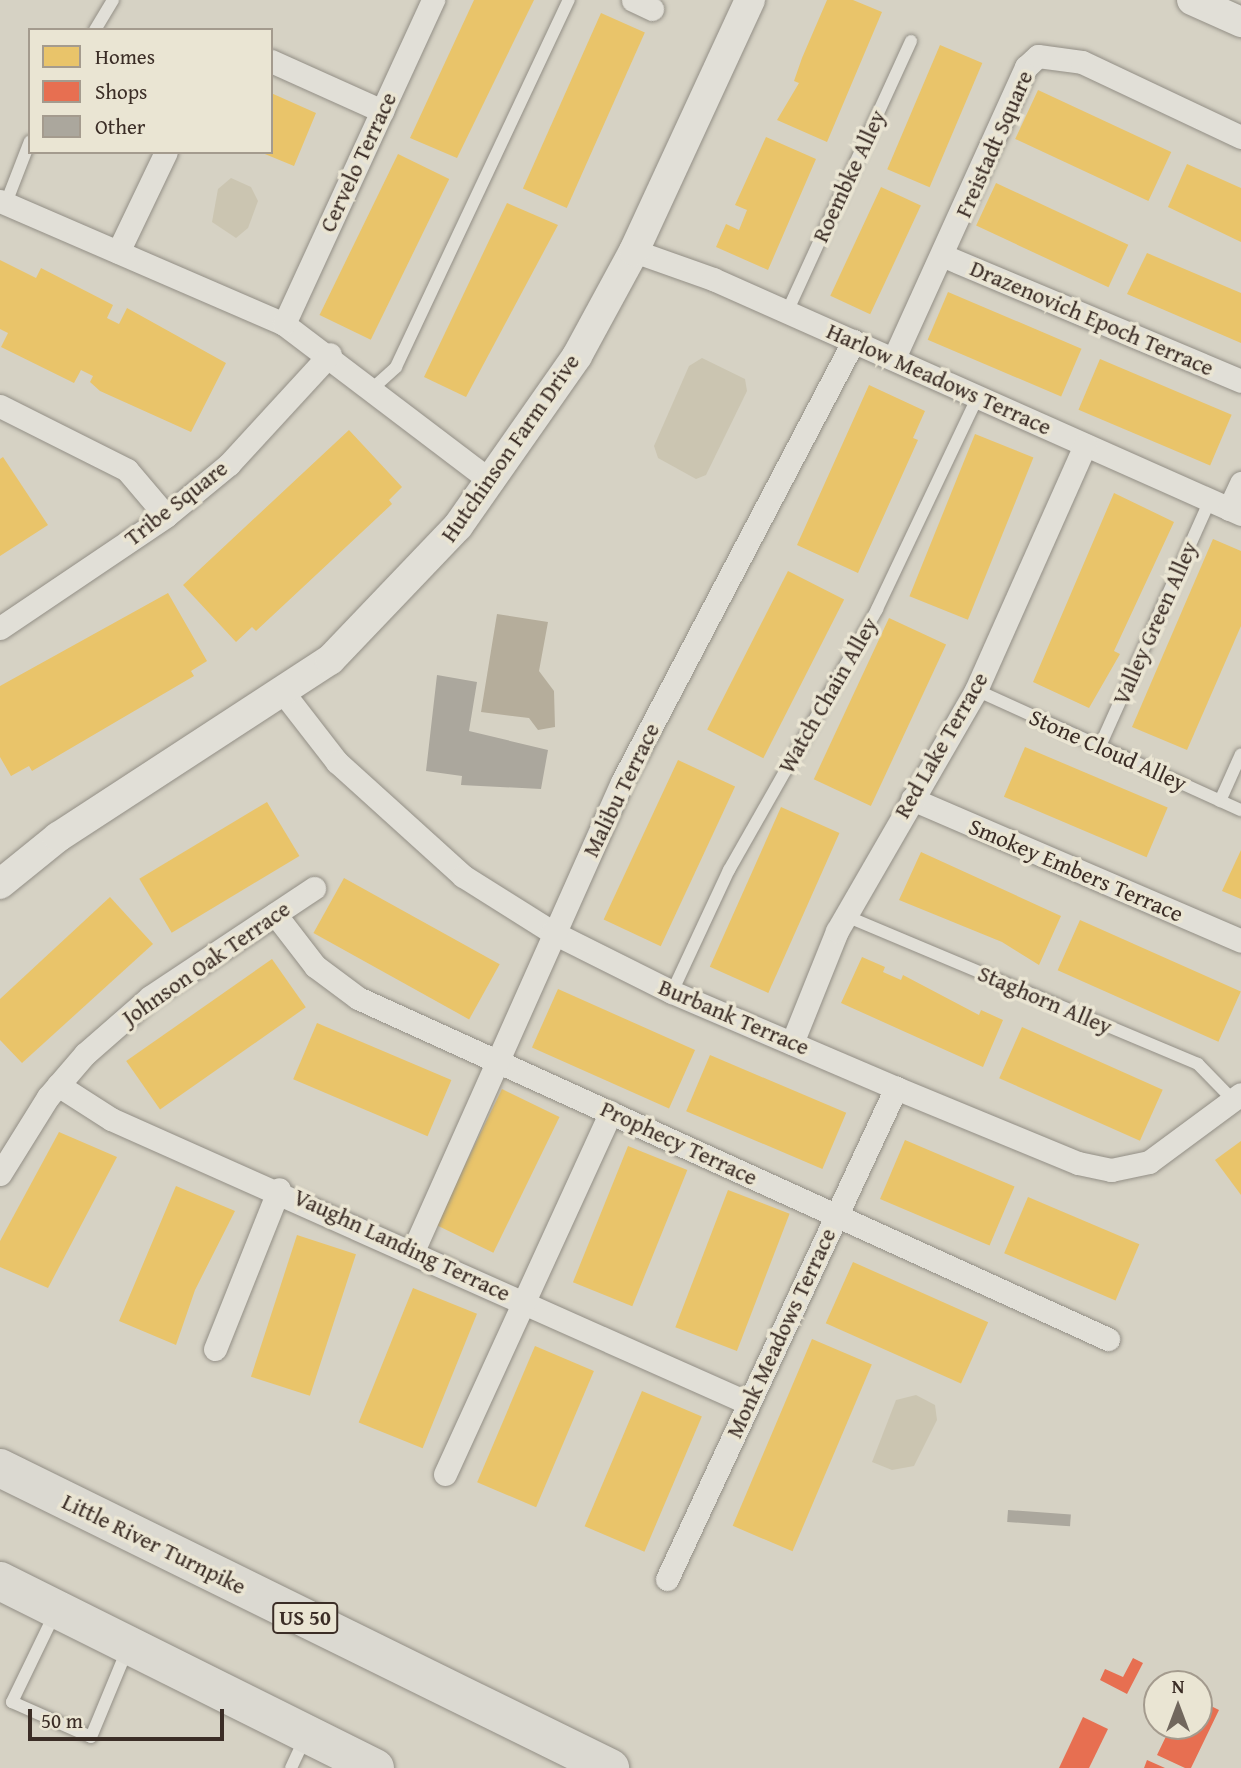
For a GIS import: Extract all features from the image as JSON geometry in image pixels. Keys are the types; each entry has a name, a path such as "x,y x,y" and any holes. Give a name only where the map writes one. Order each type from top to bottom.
{"highway":[{"name":"Little River Turnpike","path":"0,1468 610,1768"},
{"path":"0,1581 375,1768"}],"street":[{"name":"Cervelo Terrace","path":"284,324 433,0"},
{"name":"Hutchinson Farm Drive","path":"2,878 58,837 285,695 370,624 492,482 577,356 634,250 750,0"},
{"path":"1192,0 1241,22"},
{"name":"Freistadt Square","path":"894,358 944,256 1026,66 1038,56 1082,62 1241,137"},
{"path":"273,62 382,111"},
{"path":"118,252 165,154"},
{"path":"3,202 284,324 330,354 492,482"},
{"name":"Harlow Meadows Terrace","path":"634,250 894,358 1227,508"},
{"name":"Drazenovich Epoch Terrace","path":"944,256 1241,380"},
{"name":"Malibu Terrace","path":"414,1251 552,932 622,782 854,341"},
{"name":"Tribe Square","path":"0,628 166,516 229,464 330,354"},
{"path":"0,406 127,470 166,516"},
{"name":"Red Lake Terrace","path":"792,1043 846,916 976,690 1085,444"},
{"path":"1227,508 1241,482"},
{"name":"Burbank Terrace","path":"285,695 337,762 395,820 463,876 552,932 672,992 896,1088 1078,1163 1111,1170 1149,1162 1237,1097"},
{"name":"Smokey Embers Terrace","path":"912,799 1241,941"},
{"name":"Johnson Oak Terrace","path":"0,1174 58,1085 150,997 314,888"},
{"name":"Prophecy Terrace","path":"275,914 315,966 358,998 1108,1339"},
{"name":"Vaughn Landing Terrace","path":"58,1085 111,1119 279,1189 748,1403"},
{"name":"Monk Meadows Terrace","path":"667,1579 896,1088"},
{"path":"445,1474 611,1112"},
{"path":"215,1349 279,1189"}],"lane":[{"path":"96,28 113,0"},
{"path":"373,388 396,367 569,0"},
{"name":"Roembke Alley","path":"787,312 911,41"},
{"path":"3,202 28,146"},
{"name":"Watch Chain Alley","path":"672,992 729,870 877,609 978,396"},
{"name":"Valley Green Alley","path":"1100,746 1227,508"},
{"name":"Stone Cloud Alley","path":"976,690 1241,810"},
{"path":"1220,801 1241,754"},
{"name":"Staghorn Alley","path":"846,916 1198,1064 1237,1097"},
{"path":"57,1609 12,1702 91,1737 129,1645"},
{"path":"291,1768 307,1734"}],"shaded area":[{"path":"231,178 251,187 258,201 248,228 236,238 212,222 218,189"},
{"path":"702,358 745,379 747,391 706,475 696,479 658,458 654,446 689,366"},
{"path":"497,614 548,622 539,671 554,691 555,727 538,730 529,718 481,712"},
{"path":"916,1395 935,1405 937,1420 914,1466 892,1470 872,1462 896,1400"}],"building: Homes":[{"path":"474,0 534,0 457,158 410,138"},
{"path":"827,0 853,0 882,12 827,142 777,120 799,83 794,81"},
{"path":"601,13 645,33 567,208 523,188"},
{"path":"940,45 982,63 930,187 887,169"},
{"path":"1038,90 1171,152 1148,201 1015,139"},
{"path":"273,94 316,113 294,166 265,154 273,154"},
{"path":"766,137 816,159 768,270 716,247 726,224 739,230 747,210 735,205"},
{"path":"398,154 449,179 371,340 320,315"},
{"path":"1187,164 1241,188 1241,242 1168,207"},
{"path":"996,183 1128,245 1108,287 976,226"},
{"path":"881,187 921,206 870,314 830,296"},
{"path":"507,203 558,225 466,397 424,377"},
{"path":"1147,253 1241,293 1241,343 1127,294"},
{"path":"0,260 36,278 41,268 113,305 107,318 119,324 127,308 226,363 191,432 100,391 90,382 93,376 81,370 74,383 1,347 8,333 0,329"},
{"path":"948,292 1081,349 1061,397 928,340"},
{"path":"1100,359 1232,415 1210,466 1079,410"},
{"path":"869,385 925,411 913,438 918,440 858,573 797,545"},
{"path":"349,430 402,487 389,500 392,504 256,631 252,627 236,642 183,585"},
{"path":"975,434 1033,458 968,620 909,596"},
{"path":"3,457 48,525 0,556 0,459"},
{"path":"1114,493 1174,522 1114,651 1120,654 1089,708 1033,682"},
{"path":"1213,539 1241,551 1241,626 1187,750 1132,727"},
{"path":"788,571 844,600 763,758 707,730"},
{"path":"168,593 207,661 191,671 194,676 32,771 29,766 11,776 0,757 0,686"},
{"path":"889,618 946,645 871,806 814,779"},
{"path":"1025,747 1168,808 1147,857 1004,797"},
{"path":"678,760 735,787 661,946 604,920"},
{"path":"267,802 299,856 172,933 139,879"},
{"path":"781,807 839,833 768,993 710,967"},
{"path":"1241,850 1241,899 1222,891"},
{"path":"921,852 1061,916 1039,965 1002,942 899,900"},
{"path":"344,878 500,964 469,1019 313,933"},
{"path":"110,897 153,944 22,1063 0,1040 0,999"},
{"path":"1080,920 1241,992 1218,1042 1058,970"},
{"path":"862,957 885,967 883,972 901,980 903,975 979,1015 981,1010 1003,1020 983,1067 841,1003"},
{"path":"272,959 306,1007 160,1109 126,1061"},
{"path":"558,989 695,1050 669,1108 532,1047"},
{"path":"317,1023 451,1080 428,1136 293,1079"},
{"path":"1022,1027 1163,1090 1140,1141 999,1078"},
{"path":"710,1055 846,1113 822,1169 686,1111"},
{"path":"502,1089 560,1117 493,1253 436,1225"},
{"path":"59,1132 117,1157 48,1288 0,1267 0,1241"},
{"path":"905,1140 1015,1186 990,1245 880,1199"},
{"path":"1241,1141 1241,1195 1215,1160"},
{"path":"628,1146 687,1170 632,1306 573,1282"},
{"path":"176,1186 235,1211 195,1290 176,1345 119,1321"},
{"path":"728,1190 790,1214 737,1351 675,1327"},
{"path":"1028,1197 1139,1244 1116,1300 1004,1253"},
{"path":"297,1235 356,1254 310,1396 251,1377"},
{"path":"853,1262 988,1322 961,1383 826,1323"},
{"path":"413,1288 477,1314 423,1448 359,1422"},
{"path":"812,1339 872,1364 793,1551 733,1526"},
{"path":"535,1346 594,1371 536,1507 477,1482"},
{"path":"642,1391 702,1416 644,1552 585,1526"}],"building: Shops":[{"path":"1133,1658 1143,1663 1127,1694 1100,1680 1105,1669 1123,1677"},
{"path":"1213,1707 1219,1710 1213,1722"},
{"path":"1083,1717 1108,1729 1089,1768 1059,1768"},
{"path":"1164,1740 1205,1740 1191,1768 1185,1768 1157,1755"},
{"path":"1147,1760 1165,1768 1144,1768"}],"building: Other":[{"path":"437,675 477,682 469,731 548,750 541,789 461,785 462,776 426,771"},
{"path":"1008,1510 1071,1514 1070,1526 1007,1522"}]}
